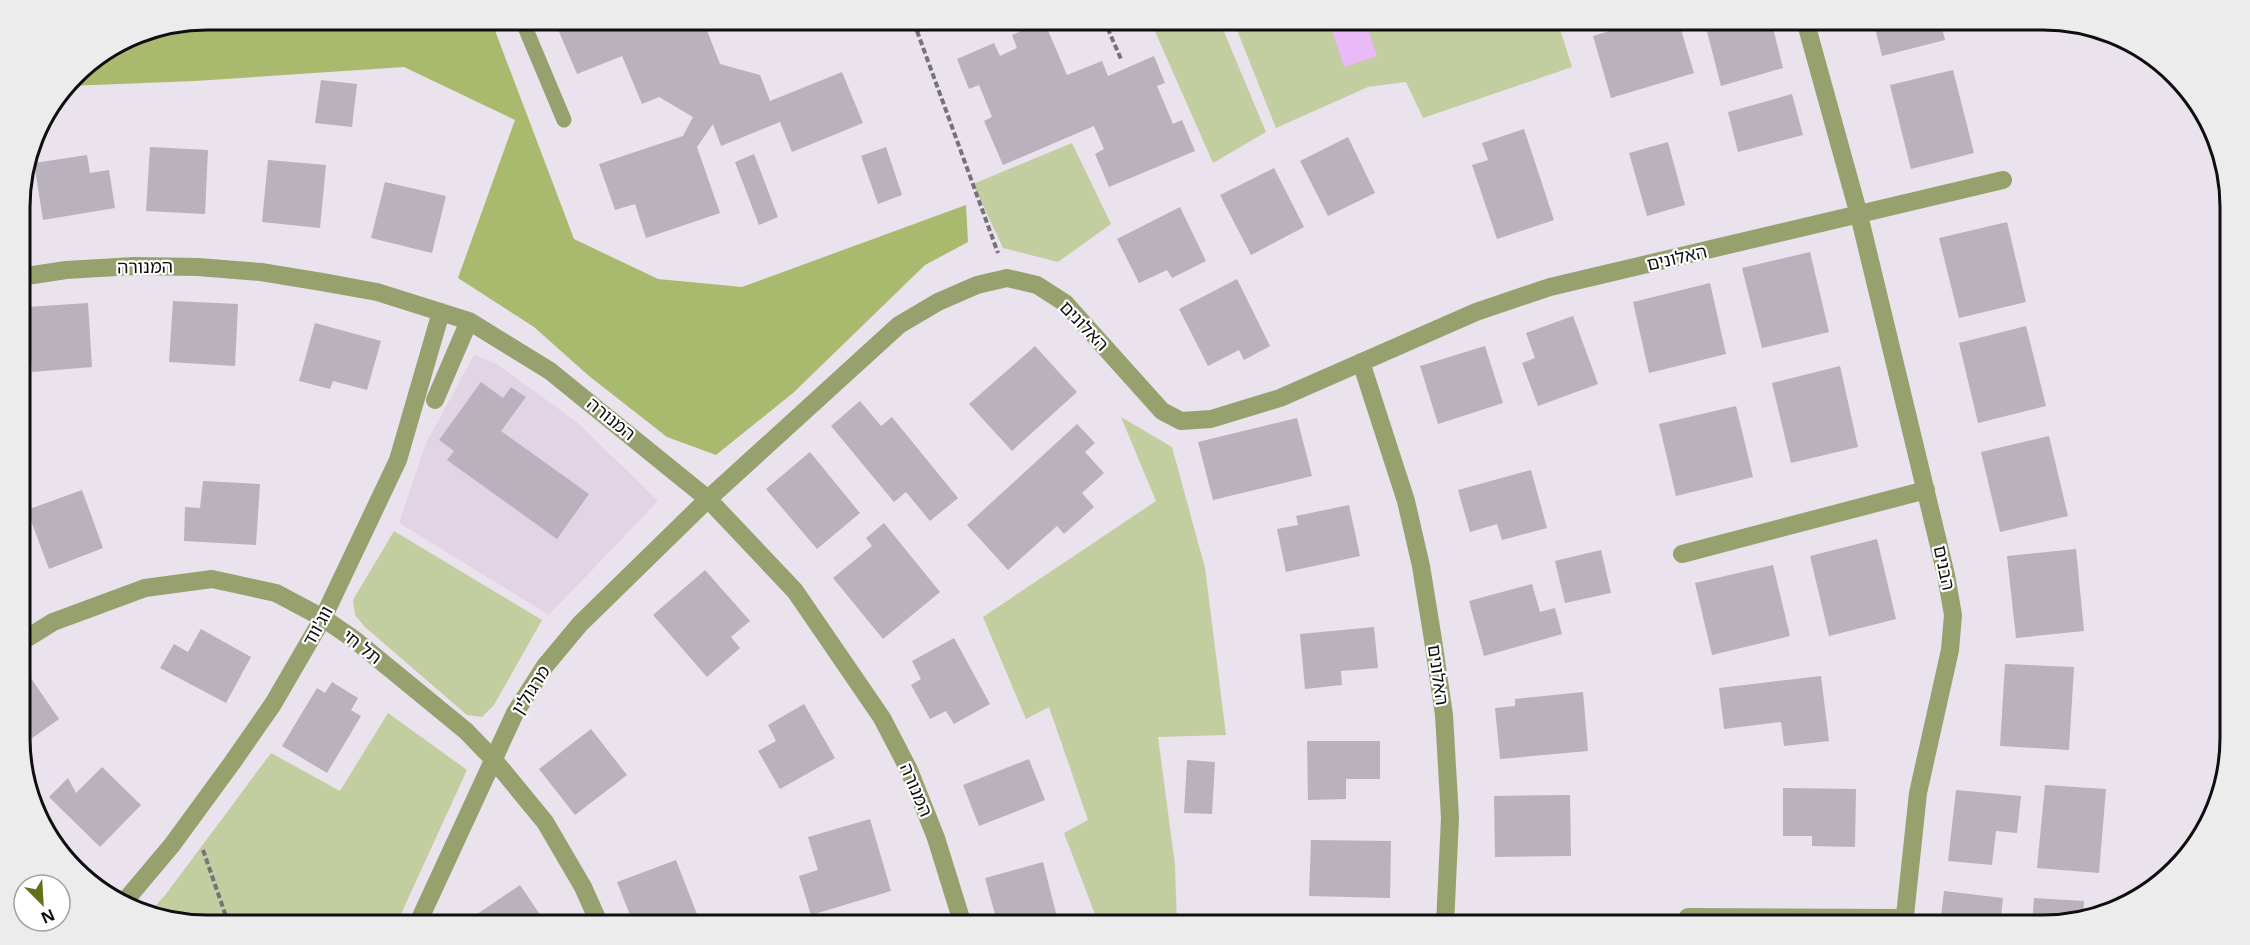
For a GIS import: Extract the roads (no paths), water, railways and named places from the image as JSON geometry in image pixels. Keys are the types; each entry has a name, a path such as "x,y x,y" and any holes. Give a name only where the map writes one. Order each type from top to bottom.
{"street":[{"name":"הבנים","path":"1808,30 1859,215 1946,575 1953,615 1950,650 1918,793 1906,915"},
{"name":"האלונים","path":"708,499 899,325 938,302 977,285 1007,278 1037,285 1065,303 1162,411 1181,421 1211,419 1280,398 1476,312 1550,287 2002,180"},
{"name":"המנורה","path":"30,275 66,270 134,266 198,267 261,272 378,292 469,321 550,371 708,499 795,591 882,718 909,770 936,838 960,915"},
{"name":"ווג'ווד","path":"128,896 191,819 273,704 323,618 398,460 441,312"},
{"path":"435,400 469,321"},
{"name":"האלונים","path":"1361,362 1406,501 1433,640 1444,715 1450,818 1445,915"},
{"path":"1682,554 1926,490"},
{"name":"מרגולין","path":"422,915 515,712 545,666 580,624 708,499"},
{"name":"תל חי","path":"30,636 53,622 146,588 212,579 276,593 323,618 355,640 466,732 494,760 545,822 583,887 596,915"}],"lane":[{"path":"526,30 564,120"}]}
